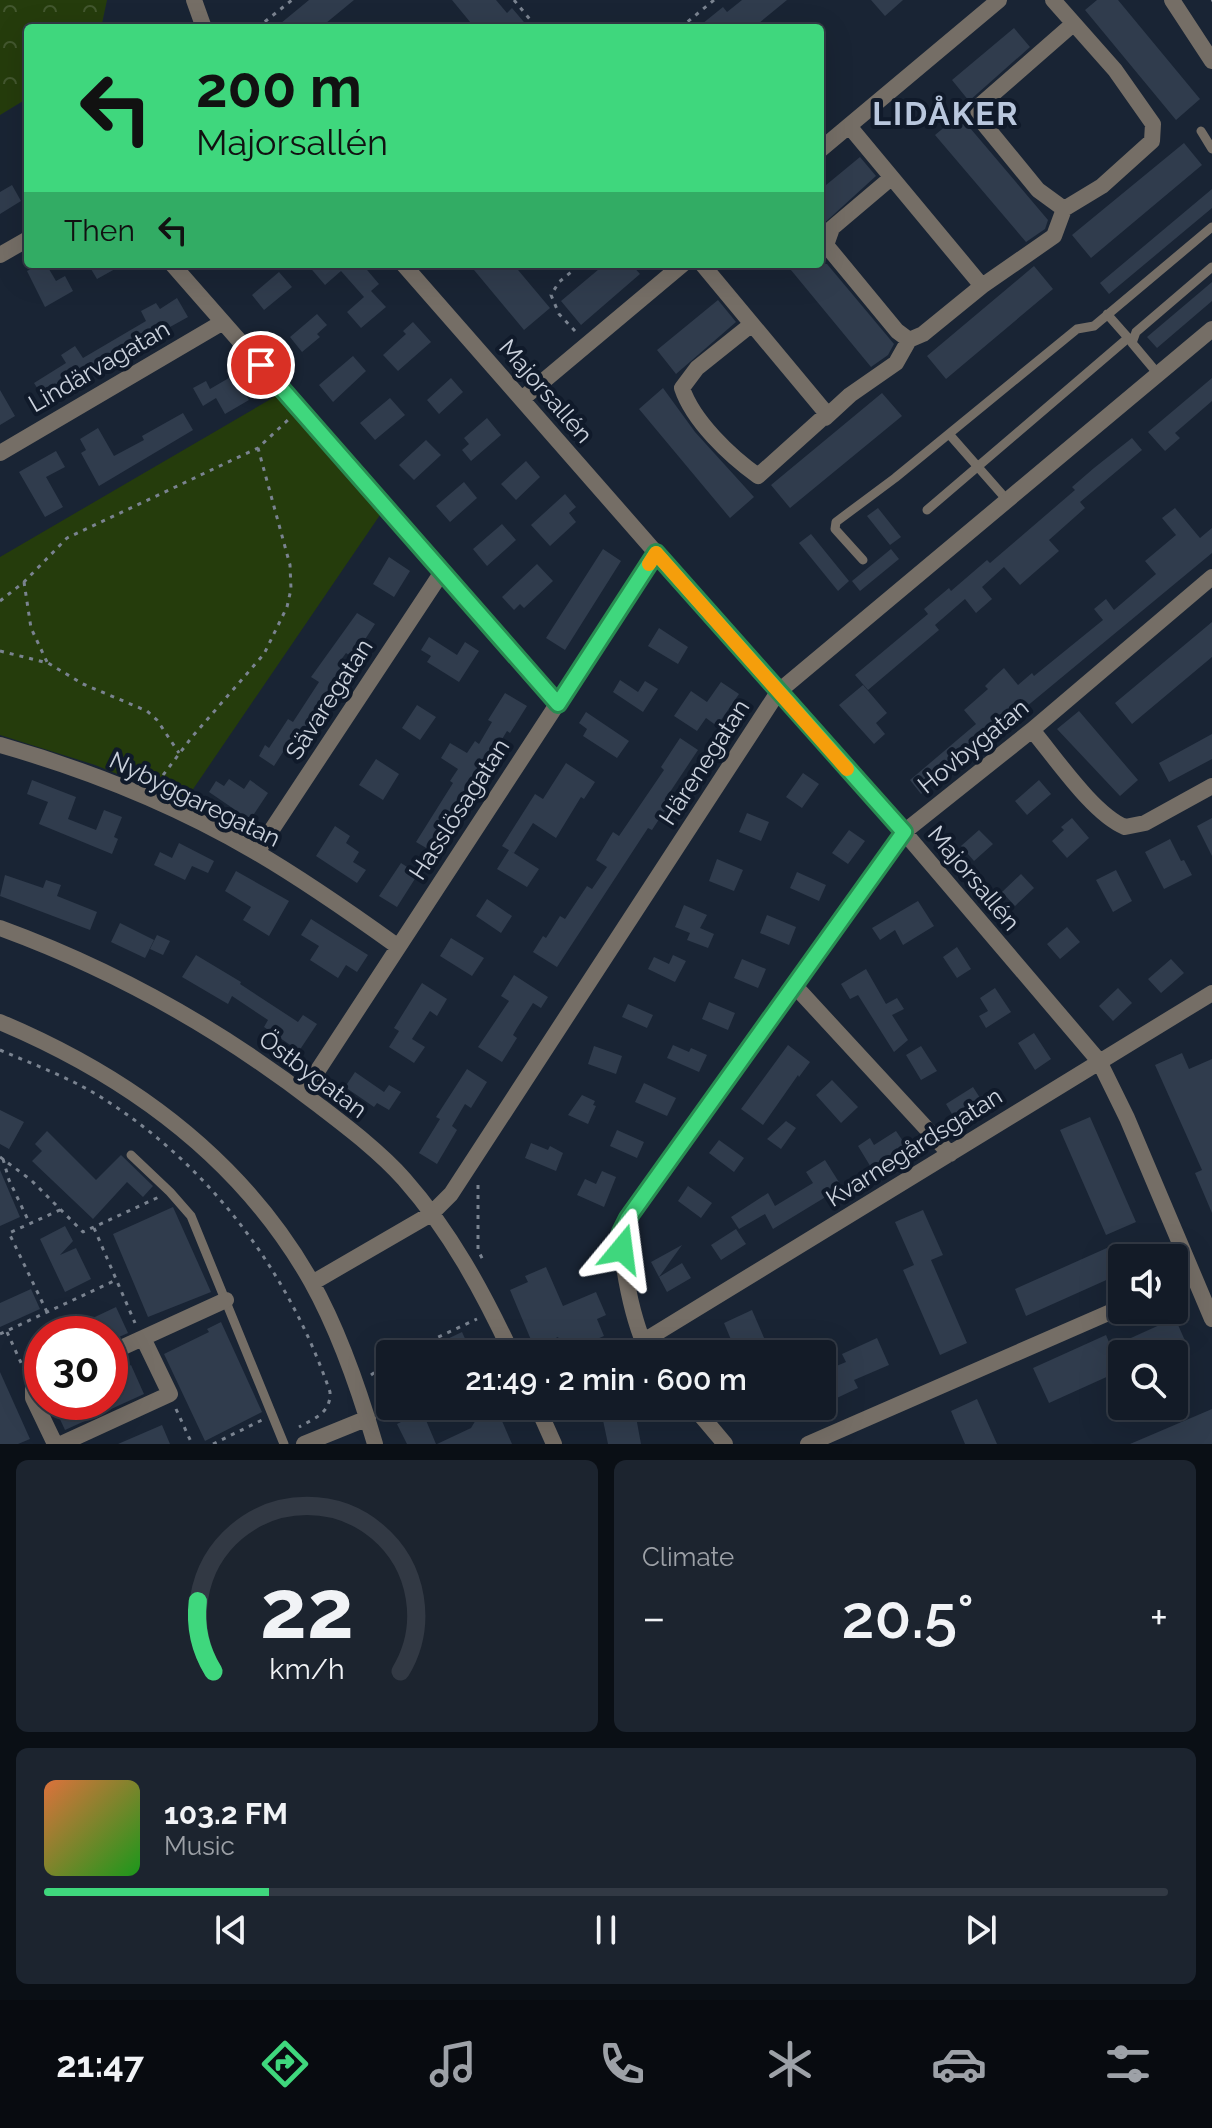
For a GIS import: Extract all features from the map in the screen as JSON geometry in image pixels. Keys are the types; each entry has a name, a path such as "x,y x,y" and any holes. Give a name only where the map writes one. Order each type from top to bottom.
{"street":[{"path":"194,0 203,24"},
{"path":"824,147 999,0"},
{"path":"752,324 697,368 682,388 686,400 731,456 758,476 850,395 896,363 909,340 923,334 982,286 1054,236 1064,209 1102,186 1152,141 1153,124 1115,70 1053,0"},
{"path":"1172,0 1212,61"},
{"path":"1064,209 1038,190 979,118 978,107 1073,24"},
{"path":"849,126 982,286"},
{"path":"824,241 832,228 891,178"},
{"path":"0,255 24,241"},
{"path":"824,244 897,331 909,340"},
{"path":"176,268 558,704"},
{"name":"Majorsallén","path":"407,268 904,832 1099,1061 1127,1118 1212,1319"},
{"path":"522,399 678,268"},
{"path":"705,268 827,414 825,418"},
{"name":"Lindärvagatan","path":"0,453 223,322"},
{"name":"Härenegatan","path":"312,1283 431,1214 451,1194 778,692 1212,329"},
{"name":"Hasslösagatan","path":"303,1093 656,553"},
{"name":"Sävaregatan","path":"257,852 442,572"},
{"name":"Hovbygatan","path":"644,1340 624,1260 621,1237 624,1225 904,832 1032,730 1212,577"},
{"path":"1032,730 1092,802 1107,817 1125,827 1145,823 1212,786"},
{"name":"Nybyggaregatan","path":"0,745 89,774 146,797 257,852 397,946"},
{"name":"Östbygatan","path":"0,928 46,945 146,992 224,1037 303,1093 405,1180 464,1260 506,1340"},
{"path":"794,985 950,1154"},
{"name":"Kvarnegårdsgatan","path":"659,1340 950,1154 1212,993"},
{"path":"0,1022 77,1058 151,1104 245,1188 276,1226 312,1283 335,1331 375,1444"},
{"path":"1188,1278 1193,1276"},
{"path":"128,1345 226,1300"},
{"path":"808,1444 1108,1313"},
{"path":"45,1420 58,1444 170,1394 143,1338"},
{"path":"304,1444 368,1418"},
{"path":"543,1420 554,1444"},
{"path":"705,1420 725,1444"}],"lane":[{"path":"1201,131 1212,149"},
{"path":"863,560 835,529 836,522 888,484 1077,329 1094,326 1212,227"},
{"path":"927,510 1212,267"},
{"path":"1107,314 1158,374"},
{"path":"949,434 1007,500"},
{"path":"131,1155 191,1216 283,1440"}],"path":[{"path":"262,24 292,0"},
{"path":"514,0 534,24"},
{"path":"685,24 714,0"},
{"path":"576,268 559,282 551,295 559,314 587,345"},
{"path":"0,601 24,582 67,538 258,448 300,409"},
{"path":"146,797 179,753 264,654 287,607 291,589 290,565 258,448"},
{"path":"24,582 31,628 48,663"},
{"path":"0,651 48,663 83,684 147,711 157,720 179,753"},
{"path":"2,1158 31,1180 83,1232 170,1192"},
{"path":"2,1158 29,1223"},
{"path":"465,1171 478,1181 478,1250 485,1263"},
{"path":"47,1312 9,1233 62,1209"},
{"path":"94,1228 143,1338"},
{"path":"0,1334 116,1280"},
{"path":"432,1340 493,1312"},
{"path":"7,1332 24,1363"},
{"path":"354,1382 376,1372"},
{"path":"170,1394 192,1444"},
{"path":"283,1440 325,1411"},
{"path":"213,1444 273,1416"}],"green space":[{"path":"0,0 107,0 102,24 24,24 24,100 0,115"},
{"path":"276,396 380,515 185,801 95,765 0,735 0,557"}],"building":[{"path":"309,0 354,0 325,24 280,24"},
{"path":"452,0 496,0 507,13 512,8 526,24 472,24"},
{"path":"742,0 787,0 758,24 702,24 723,7 727,12"},
{"path":"871,0 903,0 885,16"},
{"path":"1097,0 1118,0 1200,99 1176,120 1085,10"},
{"path":"1014,28 1030,47 969,101 952,80"},
{"path":"959,115 1048,220 1045,229 1026,242 935,135"},
{"path":"1184,143 1202,165 1091,258 1072,235"},
{"path":"860,157 876,176 824,223 824,187"},
{"path":"12,185 21,201 0,214 0,192"},
{"path":"1212,189 1212,208 1109,294 1100,283"},
{"path":"827,264 894,344 888,355 871,367 789,268 824,268"},
{"path":"1034,266 1053,289 946,379 927,356"},
{"path":"48,268 56,281 65,276 73,291 45,307 27,271"},
{"path":"90,268 117,268 97,279"},
{"path":"310,268 365,268 379,284 371,291 386,307 361,328 347,312 364,297 341,271 325,285"},
{"path":"472,268 516,268 550,308 524,330"},
{"path":"600,268 635,268 640,274 581,325 561,301"},
{"path":"279,272 292,287 264,310 252,295"},
{"path":"1212,282 1212,301 1157,348 1147,337"},
{"path":"177,298 188,317 45,400 34,383 66,363 61,355 75,346 83,358 146,321 141,311 156,303 160,309"},
{"path":"718,300 736,322 676,374 657,350"},
{"path":"317,314 327,325 317,334 320,337 302,352 290,337"},
{"path":"413,322 431,342 398,371 383,355 406,334 403,331"},
{"path":"353,356 366,371 333,402 319,385"},
{"path":"234,375 249,400 225,414 216,398 203,406 193,388 206,381 210,389"},
{"path":"451,378 463,392 439,414 427,400"},
{"path":"1212,378 1212,401 1175,433 1180,438 1165,451 1148,432"},
{"path":"663,388 695,432 754,497 730,518 639,409"},
{"path":"0,390 15,416 0,425"},
{"path":"882,393 902,416 790,508 771,485"},
{"path":"390,398 405,415 375,440 360,423"},
{"path":"183,413 193,430 99,486 81,453 86,450 80,439 98,428 114,456"},
{"path":"487,418 501,435 471,461 462,450 469,444 464,438"},
{"path":"1132,438 1142,450 1080,502 1085,508 1049,540 1059,551 1020,585 1004,567 982,587 992,599 976,613 965,599 935,625 939,630 868,690 855,675 928,614 924,609 987,560 990,563 1075,490 1072,487"},
{"path":"426,440 441,455 414,480 399,465"},
{"path":"56,451 65,467 46,477 63,507 45,517 19,472"},
{"path":"526,461 540,477 516,500 501,484"},
{"path":"464,482 477,498 450,522 436,506"},
{"path":"565,494 576,507 569,513 576,522 550,546 531,525"},
{"path":"878,508 901,537 890,545 867,516"},
{"path":"1175,508 1200,538 1212,528 1212,553 921,794 910,780 976,724 964,710 988,689 985,686 994,677 1004,668 1018,685 1032,673 1034,676 1103,620 1094,609 1106,599 1114,610 1156,574 1145,561 1176,535 1162,518"},
{"path":"502,524 516,540 487,566 473,549"},
{"path":"811,534 849,581 838,591 799,543"},
{"path":"603,549 621,561 565,650 546,638"},
{"path":"891,549 899,559 860,591 852,581"},
{"path":"389,557 410,571 394,597 373,584"},
{"path":"537,564 553,581 524,608 520,604 514,610 502,597"},
{"path":"357,613 375,624 353,658 346,653 338,664 343,668 326,693 330,695 289,756 283,752 274,766 259,756 265,745 269,748 288,719 293,722 319,682 311,677"},
{"path":"1212,622 1212,657 1132,724 1115,703"},
{"path":"659,628 688,647 678,664 648,646"},
{"path":"429,637 457,655 465,642 479,651 459,682 427,662 431,656 421,650"},
{"path":"620,680 638,692 645,681 658,689 643,712 613,692"},
{"path":"721,682 739,694 717,726 706,718 697,731 674,716 691,691 707,702"},
{"path":"863,685 887,713 876,723 885,734 874,744 839,705"},
{"path":"505,693 527,706 510,733 507,731 433,852 416,842 453,783 450,781 458,769 441,758 450,743 467,753 475,741 479,744 492,722 488,720"},
{"path":"417,705 436,717 420,740 402,728"},
{"path":"1079,711 1138,780 1120,796 1057,729"},
{"path":"586,712 629,741 617,758 583,736 587,729 579,723"},
{"path":"1212,734 1212,759 1169,782 1159,763"},
{"path":"680,738 698,750 666,798 671,801 652,830 648,828 557,967 533,952 560,916 565,919 587,886 592,889 607,867 596,860 613,832 619,836 664,770 661,767"},
{"path":"376,759 399,774 383,800 359,785"},
{"path":"566,763 595,782 584,799 581,797 556,838 533,823 514,853 502,846 535,794 543,799"},
{"path":"803,773 819,784 802,808 786,797"},
{"path":"229,779 244,789 250,780 268,793 250,820 209,792 216,781 224,786"},
{"path":"32,780 76,797 68,819 96,830 104,810 122,817 114,837 118,839 112,854 39,824 48,802 27,794"},
{"path":"1039,780 1051,794 1027,815 1015,801"},
{"path":"747,813 769,822 761,841 739,832"},
{"path":"1072,818 1089,838 1067,858 1052,841"},
{"path":"1212,818 1212,856 1197,826"},
{"path":"335,826 350,836 346,843 359,852 353,862 366,870 357,883 316,856"},
{"path":"849,830 865,841 848,864 832,853"},
{"path":"979,830 993,844 974,861 961,846"},
{"path":"1170,839 1192,875 1164,889 1145,852"},
{"path":"179,843 214,861 208,873 192,866 185,880 154,865 160,852 172,858"},
{"path":"509,850 539,869 527,887 497,869"},
{"path":"717,859 743,870 734,891 709,881"},
{"path":"401,863 418,874 397,907 379,896"},
{"path":"1116,870 1132,901 1113,912 1096,880"},
{"path":"236,871 289,901 269,936 243,920 251,907 225,891"},
{"path":"797,872 826,885 819,901 790,888"},
{"path":"1021,874 1034,888 1015,906 1002,892"},
{"path":"5,875 43,888 46,880 61,885 57,896 97,912 90,930 0,896"},
{"path":"487,899 512,916 501,933 476,916"},
{"path":"918,901 934,926 903,945 895,930 880,940 872,928"},
{"path":"684,905 707,915 700,928 714,934 708,948 687,940 690,933 675,927"},
{"path":"767,915 796,927 789,945 760,933"},
{"path":"311,919 368,955 357,972 346,965 338,978 310,960 319,946 301,935"},
{"path":"120,923 154,940 145,958 111,942"},
{"path":"1067,927 1080,942 1060,959 1047,944"},
{"path":"157,935 170,941 163,955 150,949"},
{"path":"451,938 484,958 472,976 440,956"},
{"path":"957,947 971,969 957,978 943,957"},
{"path":"196,955 298,1022 303,1015 317,1024 299,1051 264,1027 268,1020 232,996 228,1004 182,977"},
{"path":"673,955 686,961 675,982 648,969 654,957 669,964"},
{"path":"742,959 766,969 758,988 734,978"},
{"path":"1171,959 1184,973 1161,993 1148,979"},
{"path":"866,969 886,1004 897,998 904,1009 892,1015 908,1040 894,1052 858,995 850,999 841,984"},
{"path":"514,975 548,997 541,1008 533,1003 513,1035 517,1038 502,1062 478,1047 509,1001 501,996"},
{"path":"422,983 447,999 437,1016 430,1011 412,1039 425,1047 414,1063 389,1047 399,1031 394,1028"},
{"path":"995,988 1011,1012 986,1028 979,1016 988,1011 980,998"},
{"path":"1118,988 1132,1003 1113,1021 1099,1006"},
{"path":"709,1002 735,1013 728,1030 702,1019"},
{"path":"628,1004 653,1015 647,1028 622,1017"},
{"path":"1034,1033 1051,1059 1035,1070 1018,1043"},
{"path":"673,1045 707,1055 699,1072 667,1058"},
{"path":"788,1045 810,1062 763,1125 741,1109"},
{"path":"594,1046 622,1056 616,1074 588,1064"},
{"path":"921,1046 937,1071 921,1080 906,1055"},
{"path":"1182,1053 1189,1069 1212,1059 1212,1213 1195,1173 1202,1170 1155,1065"},
{"path":"467,1069 487,1082 471,1108 465,1104 452,1126 457,1130 437,1164 419,1153 440,1119 436,1117"},
{"path":"355,1072 384,1092 389,1085 401,1092 389,1110 377,1103 374,1107 345,1087"},
{"path":"832,1080 858,1107 841,1123 816,1095"},
{"path":"644,1083 676,1098 667,1116 635,1102"},
{"path":"973,1087 982,1101 955,1119 946,1104"},
{"path":"582,1095 595,1101 593,1105 596,1106 588,1124 568,1115"},
{"path":"0,1110 24,1122 9,1149 0,1144"},
{"path":"1090,1117 1136,1222 1106,1235 1060,1130"},
{"path":"786,1121 796,1128 781,1149 767,1139"},
{"path":"617,1130 644,1142 637,1158 610,1146"},
{"path":"47,1131 96,1180 121,1155 153,1186 143,1197 127,1182 93,1219 32,1161 42,1151 35,1144"},
{"path":"896,1131 907,1147 872,1169 858,1146 870,1138 874,1145"},
{"path":"719,1140 744,1158 734,1172 709,1153"},
{"path":"531,1143 548,1150 550,1146 563,1153 556,1171 525,1158"},
{"path":"825,1160 842,1187 773,1229 765,1214 739,1229 731,1217 768,1193 775,1206 813,1183 806,1172"},
{"path":"0,1170 20,1217 0,1226"},
{"path":"602,1171 616,1177 604,1207 577,1195 585,1179 596,1184"},
{"path":"688,1186 712,1203 701,1218 678,1201"},
{"path":"173,1207 211,1292 148,1317 113,1234"},
{"path":"923,1210 943,1255 931,1260 967,1343 940,1355 903,1270 914,1265 895,1222"},
{"path":"65,1226 73,1241 60,1255 76,1248 91,1279 65,1292 40,1239"},
{"path":"736,1229 746,1244 721,1260 711,1245"},
{"path":"682,1245 659,1277 651,1262"},
{"path":"1108,1247 1108,1279 1026,1316 1015,1289"},
{"path":"682,1263 691,1278 667,1292 659,1277"},
{"path":"546,1267 563,1306 596,1292 606,1315 597,1319 604,1336 595,1340 559,1340 558,1337 531,1340 510,1290 528,1282 525,1276"},
{"path":"31,1289 40,1309 0,1327 0,1303"},
{"path":"116,1307 120,1316 97,1316"},
{"path":"752,1310 765,1340 731,1340 724,1323"},
{"path":"221,1322 262,1412 205,1441 164,1354 209,1332 207,1329"},
{"path":"1162,1324 1178,1324 1185,1340 1126,1340"},
{"path":"462,1332 466,1340 445,1340"},
{"path":"1106,1335 1108,1376 1049,1403 1033,1368"},
{"path":"877,1338 889,1365 854,1380 858,1388 836,1398 836,1366 846,1362 842,1354"},
{"path":"131,1365 144,1394 128,1401 128,1366"},
{"path":"0,1372 30,1439 18,1444 0,1444"},
{"path":"977,1399 997,1444 965,1444 951,1411"},
{"path":"1212,1409 1212,1444 1130,1444 1188,1420"},
{"path":"60,1420 87,1420 65,1430"},
{"path":"426,1420 436,1444 407,1444 397,1424"},
{"path":"476,1420 502,1420 512,1444 437,1444 471,1428"},
{"path":"603,1420 637,1420 641,1444 608,1444"},
{"path":"162,1425 170,1444 118,1444"}],"slow traffic":[{"path":"649,564 656,553 847,769"}],"district":[{"name":"LIDÅKER","path":"946,113"}],"route":[{"path":"261,365 558,704 656,553 904,832 628,1218 621,1232 622,1249"}]}
